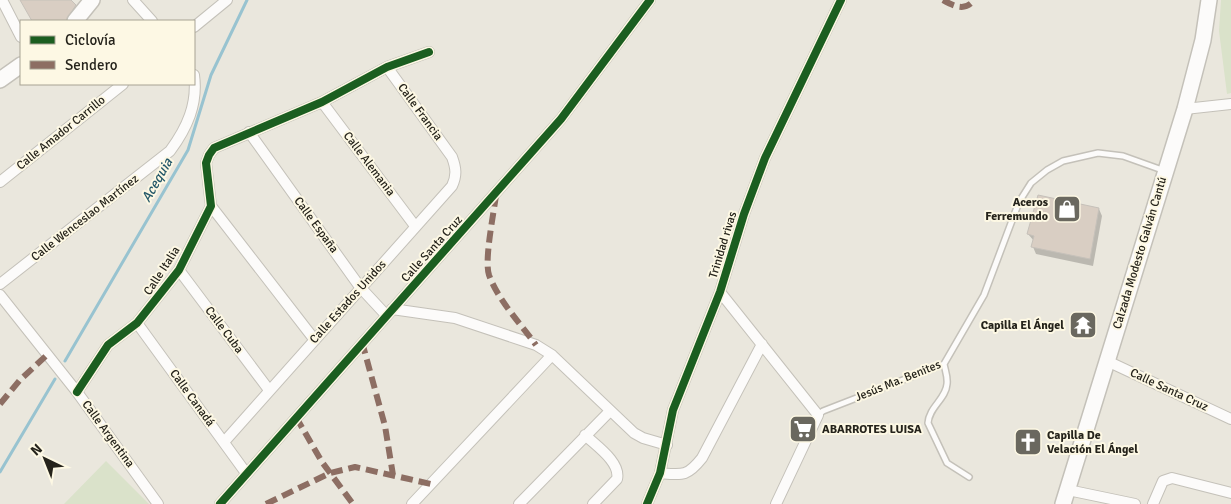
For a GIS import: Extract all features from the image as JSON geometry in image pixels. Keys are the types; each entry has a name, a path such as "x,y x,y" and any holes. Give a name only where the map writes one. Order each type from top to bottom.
{"main road":[{"path":"76,20 92,0"},
{"name":"Calzada Modesto Galván Cantú","path":"1066,497 1185,108 1203,40 1209,0"},
{"path":"0,80 20,66"}],"street":[{"path":"2,0 20,36"},
{"path":"133,0 151,20"},
{"path":"195,26 227,0"},
{"name":"Calle Santa Cruz","path":"220,504 561,120 650,0"},
{"name":"Trinidad rivas","path":"647,504 660,473 673,410 720,292 744,214 765,158 842,0"},
{"path":"314,339 211,206 206,163 209,155 220,144 322,102 387,67 429,52"},
{"name":"Calle Francia","path":"387,67 452,157"},
{"name":"Calle Amador Carrillo","path":"0,182 121,85"},
{"name":"Calle Wenceslao Martínez","path":"0,284 170,151 187,124 192,108 195,85"},
{"name":"Calle Alemania","path":"322,102 415,226"},
{"path":"1185,108 1231,104"},
{"name":"Calle España","path":"249,132 360,287 389,312"},
{"name":"Calle Estados Unidos","path":"224,442 360,287 452,186 456,168 452,157"},
{"name":"Calle Italia","path":"77,392 108,344 137,323 179,270 211,206"},
{"name":"Calle Cuba","path":"179,270 269,390"},
{"path":"720,292 818,415 776,504"},
{"name":"Calle Argentina","path":"0,295 77,392 158,504"},
{"path":"389,312 437,314 482,326 536,345 552,355 634,433 643,438 667,445"},
{"name":"Calle Canadá","path":"137,323 246,473"},
{"path":"660,473 680,475 694,468 702,458 762,344"},
{"path":"412,504 552,355"},
{"name":"Calle Santa Cruz","path":"1107,361 1231,420"},
{"path":"518,504 610,411"},
{"path":"585,435 613,463 617,470 617,479 593,504"},
{"path":"1153,504 1163,481 1172,478 1231,493"},
{"path":"1066,497 1135,504"}],"lane":[{"name":"Jesús Ma. Benites","path":"818,415 823,411 944,364 984,295 1019,202 1031,183 1063,161 1098,153 1123,156 1166,171"},
{"path":"944,364 947,386 945,393 928,416 928,423 947,463 969,477"}],"green space":[{"path":"1221,0 1231,0 1231,93 1227,94 1219,31"},
{"path":"106,461 149,504 64,504"}],"building":[{"path":"20,0 71,0 76,5 67,20 31,20"},
{"path":"1038,195 1099,208 1090,259 1031,247 1034,236 1027,234"}],"waterway":[{"name":"Acequia","path":"65,361 188,150 211,75 247,0"},
{"name":"Acequia","path":"0,472 55,379"}],"marked path":[{"path":"943,0 959,7 967,6 974,0"},
{"path":"496,195 488,248 489,275 504,302 536,345"},
{"path":"362,342 385,426 393,475"},
{"path":"0,404 20,380 48,354"},
{"path":"296,417 322,462 353,504"},
{"path":"266,504 330,473 355,467 431,484"}],"cycle path":[{"path":"220,504 561,119 650,0"},
{"path":"647,504 660,473 673,410 720,292 744,214 765,158 841,0"},
{"path":"77,392 108,345 137,323 179,270 211,206 206,163 214,148 322,102 387,67 429,52"}],"place":[{"name":"Aceros Ferremundo","path":"1067,209"},
{"name":"Capilla El Ángel","path":"1083,325"},
{"name":"ABARROTES LUISA","path":"803,429"},
{"name":"Capilla De Velación El Ángel","path":"1028,442"}]}
